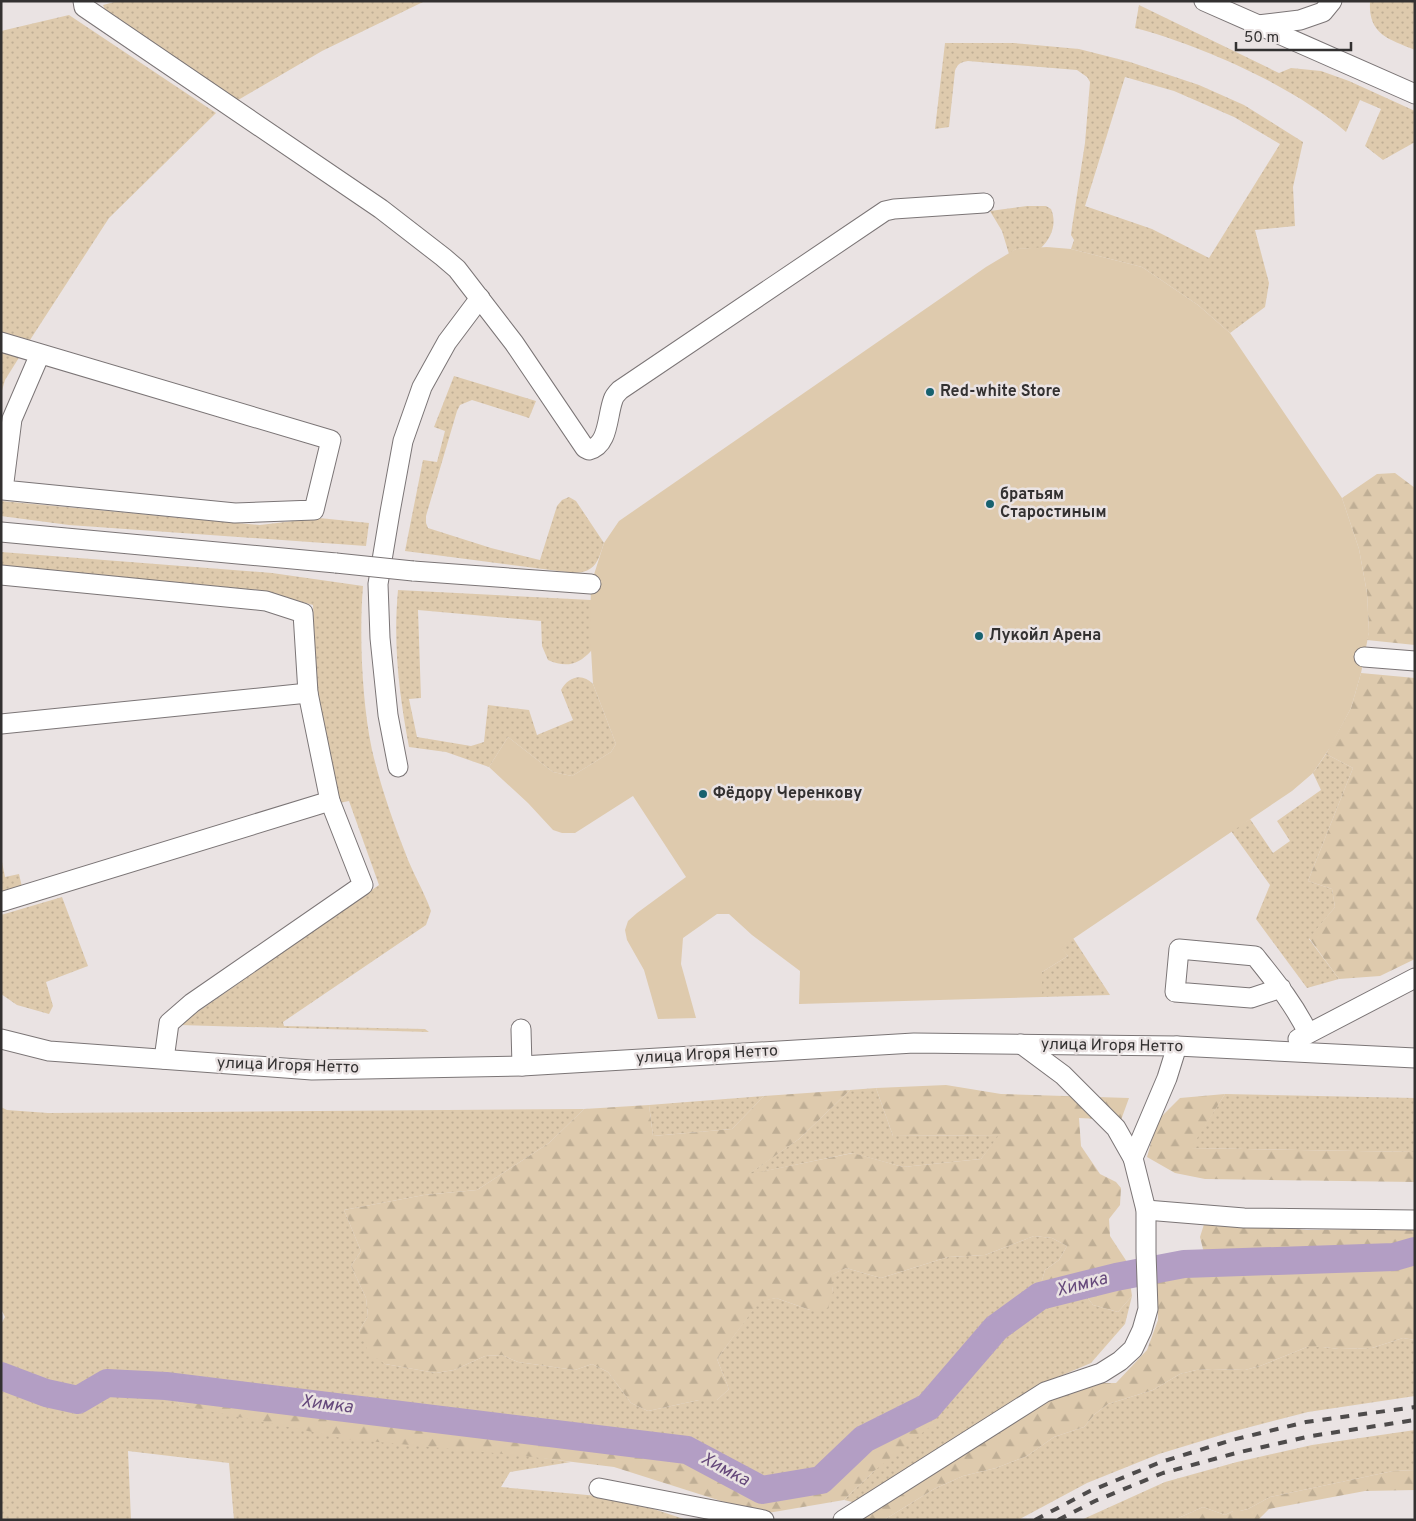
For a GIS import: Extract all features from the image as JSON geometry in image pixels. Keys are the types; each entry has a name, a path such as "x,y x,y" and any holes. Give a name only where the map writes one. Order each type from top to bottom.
{"street":[{"path":"83,1 84,7 381,209 443,257 456,269 480,298 514,343 585,448 589,450 594,449 604,436 614,398 620,390 885,211 984,203"},
{"path":"1204,1 1415,94"},
{"path":"1257,25 1300,20 1323,12 1332,1"},
{"path":"398,767 386,696 380,638 378,584 390,512 403,441 422,387 446,342 480,298"},
{"path":"1,342 331,440 314,510 235,513 3,490 12,420 40,354"},
{"path":"1,532 413,571 591,584"},
{"path":"1,575 266,601 303,614 308,693 330,801 363,885 192,1003 170,1023 164,1059"},
{"path":"1364,657 1415,661"},
{"path":"1,724 308,693"},
{"path":"1,902 330,801"},
{"path":"1281,988 1251,998 1175,992 1180,949 1255,956 1281,988 1297,1011 1308,1033"},
{"path":"1278,1051 1308,1033 1415,978"},
{"path":"521,1029 522,1066"},
{"name":"улица Игоря Нетто","path":"1,1039 49,1051 312,1070 522,1066 914,1043 1177,1046 1415,1058"},
{"path":"843,1520 1045,1392 1101,1373 1120,1361 1133,1349 1142,1330 1148,1309 1146,1210 1134,1158 1116,1128 1063,1075 1021,1044"},
{"path":"1134,1158 1167,1078 1177,1046"},
{"path":"1146,1210 1244,1218 1415,1220"},
{"path":"599,1488 764,1520"}],"green space":[{"path":"118,1 425,1 322,51 233,103 109,19 103,5"},
{"path":"1370,1 1415,1 1415,50 1389,39 1377,29 1370,12"},
{"path":"1139,5 1279,73 1291,68 1321,71 1349,81 1415,111 1415,142 1383,160 1365,146 1381,109 1360,100 1346,132 1301,99 1246,70 1189,45 1135,28"},
{"path":"69,15 216,113 109,218 30,340 1,332 1,31"},
{"path":"945,43 1014,43 1079,49 1130,62 1199,85 1244,105 1303,142 1293,187 1295,226 1255,230 1269,283 1265,307 1230,333 1198,305 1142,267 1071,249 1074,240 1071,235 1085,143 1090,82 1087,77 1077,70 968,61 961,63 955,71 949,127 935,129","holes":["1125,77 1174,91 1234,117 1280,144 1209,258 1152,229 1085,206"]},
{"path":"1027,206 1046,206 1051,209 1054,219 1051,235 1041,248 1016,249 1009,254 1002,231 990,211"},
{"name":"Лукойл Арена","path":"1047,247 1071,249 1142,267 1198,305 1230,333 1342,498 1359,549 1367,593 1369,632 1361,673 1351,708 1331,746 1313,773 1292,791 1061,947 1068,956 1042,972 1042,997 799,1004 800,971 752,935 729,914 717,914 683,938 681,964 696,1018 658,1019 644,970 627,940 625,930 628,921 637,913 686,877 633,796 575,833 562,833 553,830 528,803 489,767 508,737 553,772 572,776 611,752 616,744 593,684 590,632 591,584 604,543 619,521 986,267 1016,249"},
{"path":"1,351 20,356 5,380 1,394"},
{"path":"454,376 536,401 529,418 472,400 460,405 426,516 428,528 491,548 540,560 557,506 562,500 569,497 576,501 604,543 598,560 592,568 574,573 405,551 423,460 437,462 445,431 434,427"},
{"path":"1395,473 1415,488 1415,645 1367,640 1369,632 1367,593 1359,549 1342,498 1377,474"},
{"path":"1,501 260,525 319,518 369,523 366,546 69,525 1,516"},
{"path":"1,552 272,573 363,586 361,626 362,668 372,750 395,827 431,911 426,925 283,1022 284,1026 425,1029 429,1032 179,1025 379,885 349,801 339,803 317,694 313,605 259,590 1,567"},
{"path":"398,590 591,600 591,651 571,664 560,664 548,660 542,646 541,621 418,610 421,698 409,699 417,737 471,746 484,742 488,705 529,710 537,735 573,720 561,690 571,679 584,678 593,684 616,744 611,752 572,776 553,772 508,737 489,767 446,752 409,747 398,669 396,630"},
{"path":"1361,673 1415,678 1415,959 1380,976 1339,979 1309,938 1335,907 1332,889 1308,881 1353,768 1326,754 1351,708"},
{"path":"1326,754 1353,768 1308,881 1332,889 1335,907 1309,939 1339,979 1307,988 1256,919 1270,885 1231,831 1250,819 1273,853 1290,841 1277,821 1321,790 1313,773"},
{"path":"1,857 5,877 19,874 22,887 1,894"},
{"path":"62,897 88,966 46,982 53,1006 49,1014 17,1005 1,994 1,915"},
{"path":"1073,938 1110,995 1042,997 1042,972 1068,956 1060,947"},
{"path":"946,1085 1001,1094 1129,1098 1121,1120 1079,1118 1081,1146 1100,1174 1116,1182 1121,1188 1120,1205 1109,1219 1110,1236 1127,1262 1132,1296 1118,1312 1093,1305 1073,1278 1040,1287 1045,1270 1059,1260 1067,1246 1052,1238 1034,1236 985,1255 948,1257 881,1278 846,1268 831,1275 833,1292 828,1308 810,1310 776,1298 759,1302 717,1359 729,1389 717,1400 699,1400 648,1411 631,1403 608,1372 592,1364 575,1370 518,1362 502,1355 485,1356 454,1370 436,1373 385,1364 369,1353 359,1331 368,1316 366,1298 351,1266 361,1251 344,1210 424,1195 477,1190 549,1143 584,1109 649,1105 653,1136 732,1129 764,1096 850,1090 799,1139 749,1174 853,1153 903,1167 981,1159 999,1135 893,1136 876,1088"},
{"path":"876,1088 893,1136 1000,1135 981,1159 903,1167 852,1153 747,1175 799,1139 850,1090"},
{"path":"1225,1094 1415,1098 1415,1152 1190,1148"},
{"path":"1225,1094 1191,1148 1415,1152 1415,1182 1205,1179 1175,1173 1147,1157 1157,1121 1180,1098"},
{"path":"764,1096 732,1129 653,1136 649,1105"},
{"path":"1,1107 7,1110 48,1113 584,1109 549,1143 477,1190 424,1195 344,1210 361,1251 351,1266 366,1298 368,1316 359,1331 385,1364 436,1373 454,1370 485,1356 502,1355 518,1362 575,1370 592,1364 608,1372 631,1403 648,1411 699,1400 717,1400 729,1389 717,1359 759,1301 776,1298 810,1310 833,1292 830,1275 846,1268 881,1278 948,1257 985,1255 1034,1236 1052,1238 1067,1246 1059,1260 1045,1270 1040,1287 1073,1278 1093,1305 1118,1312 1132,1296 1125,1324 1091,1363 1037,1386 857,1503 844,1500 874,1471 935,1399 928,1407 864,1439 821,1480 762,1490 687,1450 166,1386 180,1405 571,1462 510,1472 501,1487 620,1498 687,1520 234,1520 229,1463 128,1451 131,1520 1,1520 1,1324 5,1317 1,1309"},
{"path":"1205,1221 1307,1230 1415,1228 1415,1340 1403,1338 1372,1348 1339,1349 1307,1347 1245,1370 1212,1369 1180,1374 1153,1390 1108,1404 1095,1414 1084,1427 1054,1437 1027,1456 996,1468 963,1476 934,1489 884,1520 859,1520 1043,1397 1100,1383 1116,1383 1147,1350 1158,1320 1155,1290 1158,1273 1167,1259 1175,1256 1199,1259 1204,1253 1200,1237"},
{"path":"1403,1338 1415,1340 1415,1396 1308,1412 1231,1432 1159,1454 1087,1483 1018,1520 884,1520 934,1489 963,1476 996,1468 1027,1456 1054,1437 1084,1427 1095,1414 1108,1404 1153,1390 1180,1374 1212,1369 1245,1370 1307,1347 1339,1349 1372,1348"},
{"path":"166,1386 687,1450 762,1490 821,1480 864,1439 928,1407 935,1398 936,1422 874,1471 844,1500 762,1514 614,1467 516,1455 347,1439 180,1405"},
{"path":"1415,1430 1415,1470 1393,1471 1270,1497 1248,1509 1233,1511 1225,1515 1203,1507 1174,1520 1081,1520 1165,1482 1237,1462 1312,1445"},
{"path":"1415,1470 1415,1490 1365,1491 1269,1509 1258,1520 1174,1520 1203,1507 1225,1515 1233,1511 1248,1509 1270,1497 1393,1471"}],"waterway":[{"name":"Химка","path":"1,1376 46,1393 78,1400 107,1383 166,1386 687,1450 762,1490 821,1480 864,1439 928,1407 996,1328 1040,1296 1116,1277 1184,1264 1394,1257 1415,1251"}],"railway":[{"path":"1035,1520 1090,1491 1161,1462 1232,1440 1306,1422 1415,1407"},
{"path":"1058,1520 1095,1501 1163,1473 1236,1453 1311,1436 1415,1420"}],"place":[{"name":"Red-white Store","path":"930,392"},
{"name":"братьям Старостиным","path":"990,504"},
{"name":"Лукойл Арена","path":"979,636"},
{"name":"Фёдору Черенкову","path":"703,794"}]}
